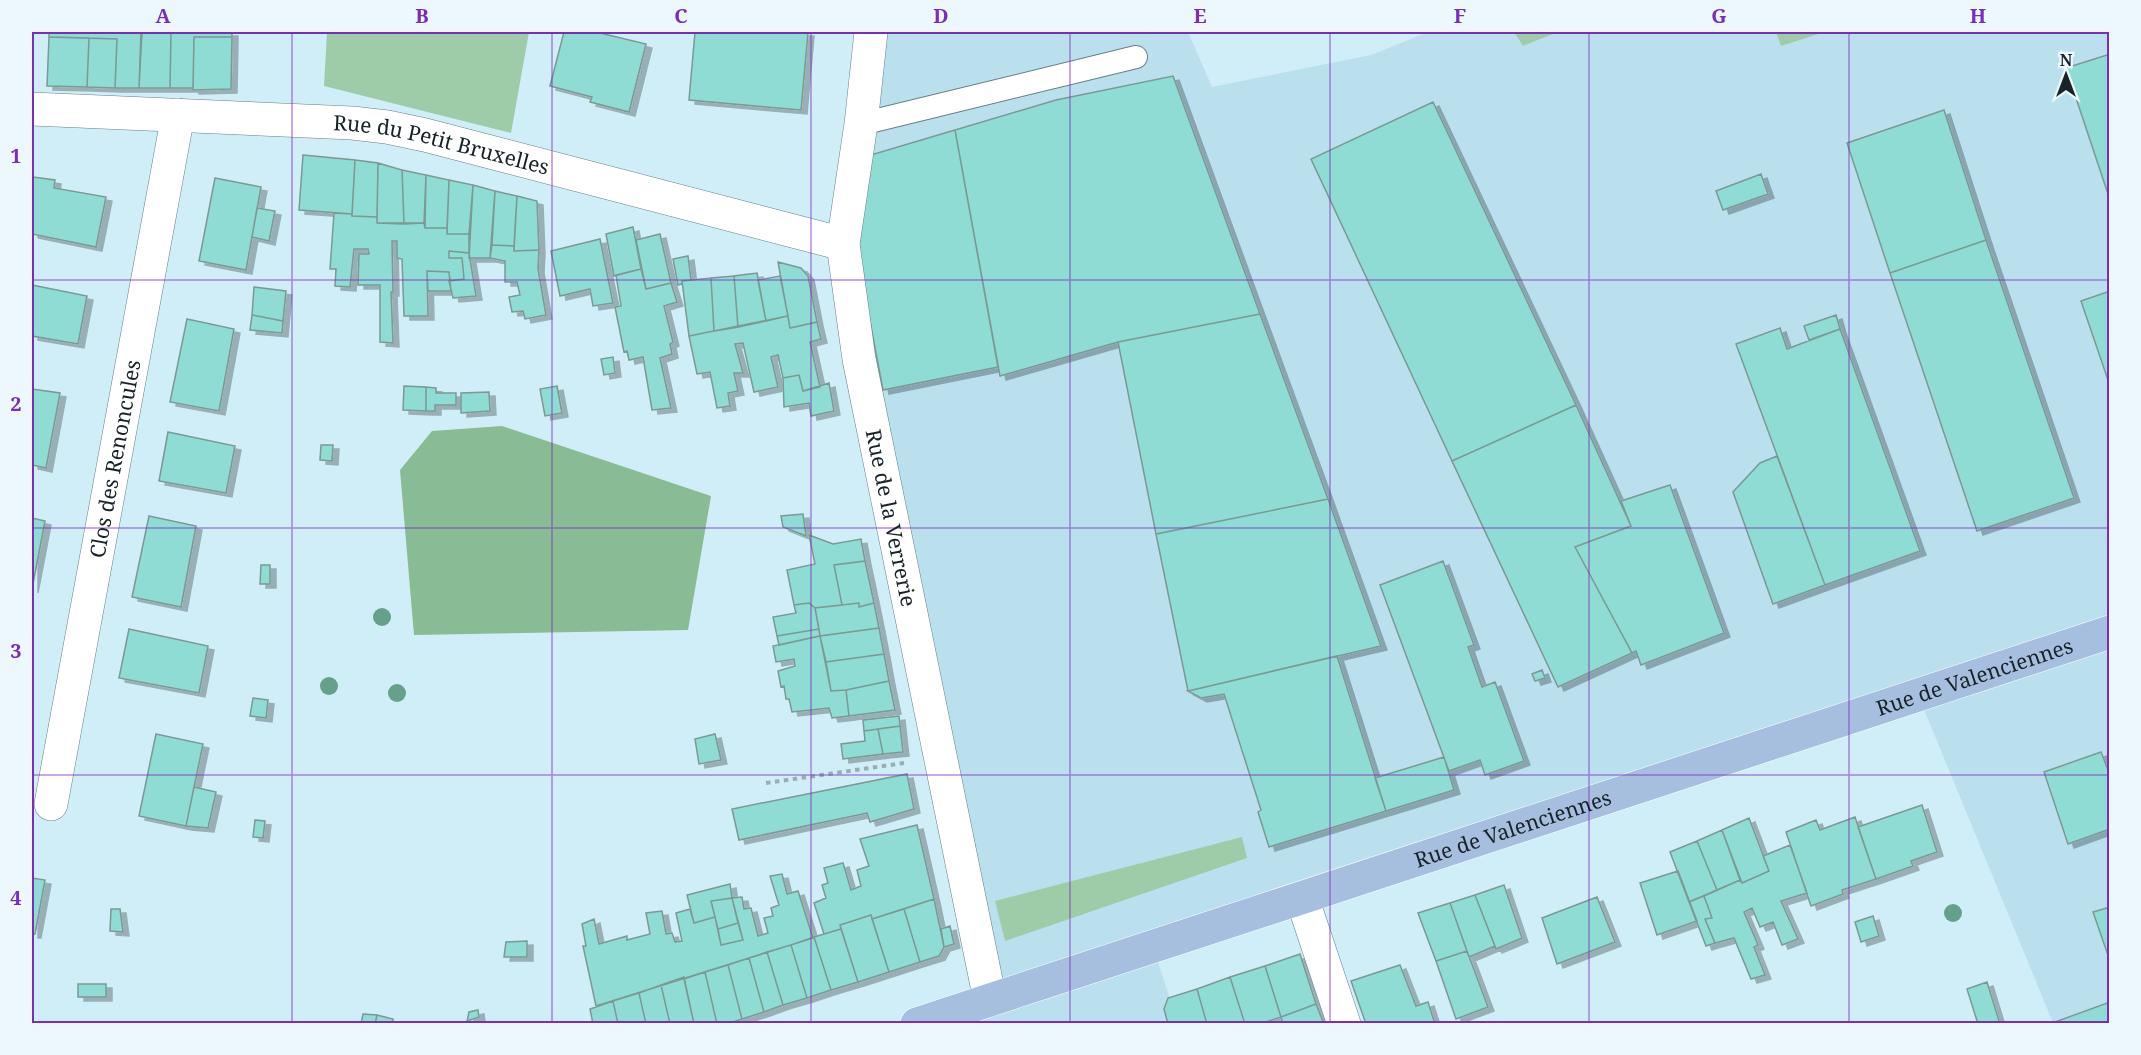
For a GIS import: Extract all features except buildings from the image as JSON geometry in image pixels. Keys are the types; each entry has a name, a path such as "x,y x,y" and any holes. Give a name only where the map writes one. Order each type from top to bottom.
{"main road":[{"name":"Rue de Valenciennes","path":"917,1023 2109,632"}],"street":[{"name":"Rue de la Verrerie","path":"871,32 861,124 843,244 859,359 990,1000"},
{"name":"Rue du Petit Bruxelles","path":"32,110 352,123 387,127 843,244"},
{"name":"Clos des Renoncules","path":"51,804 178,115"},
{"path":"1302,898 1344,1023"}],"lane":[{"path":"861,124 1136,57"}],"path":[{"path":"766,783 941,758"}],"shaded area":[{"path":"871,32 1188,32 1212,87 1371,55 1428,32 1514,32 1523,46 1558,32 1776,32 1781,46 1825,32 2109,32 2109,1023 2053,1023 1918,695 1153,947 1178,1023 963,1023 990,1000 859,359"}],"green space":[{"path":"327,32 529,32 511,133 324,86"},
{"path":"1514,32 1558,32 1523,46"},
{"path":"1776,32 1825,32 1781,46"},
{"path":"502,426 711,496 688,630 414,635 400,470 432,431"},
{"path":"1242,837 1247,858 1005,941 995,901"}]}
